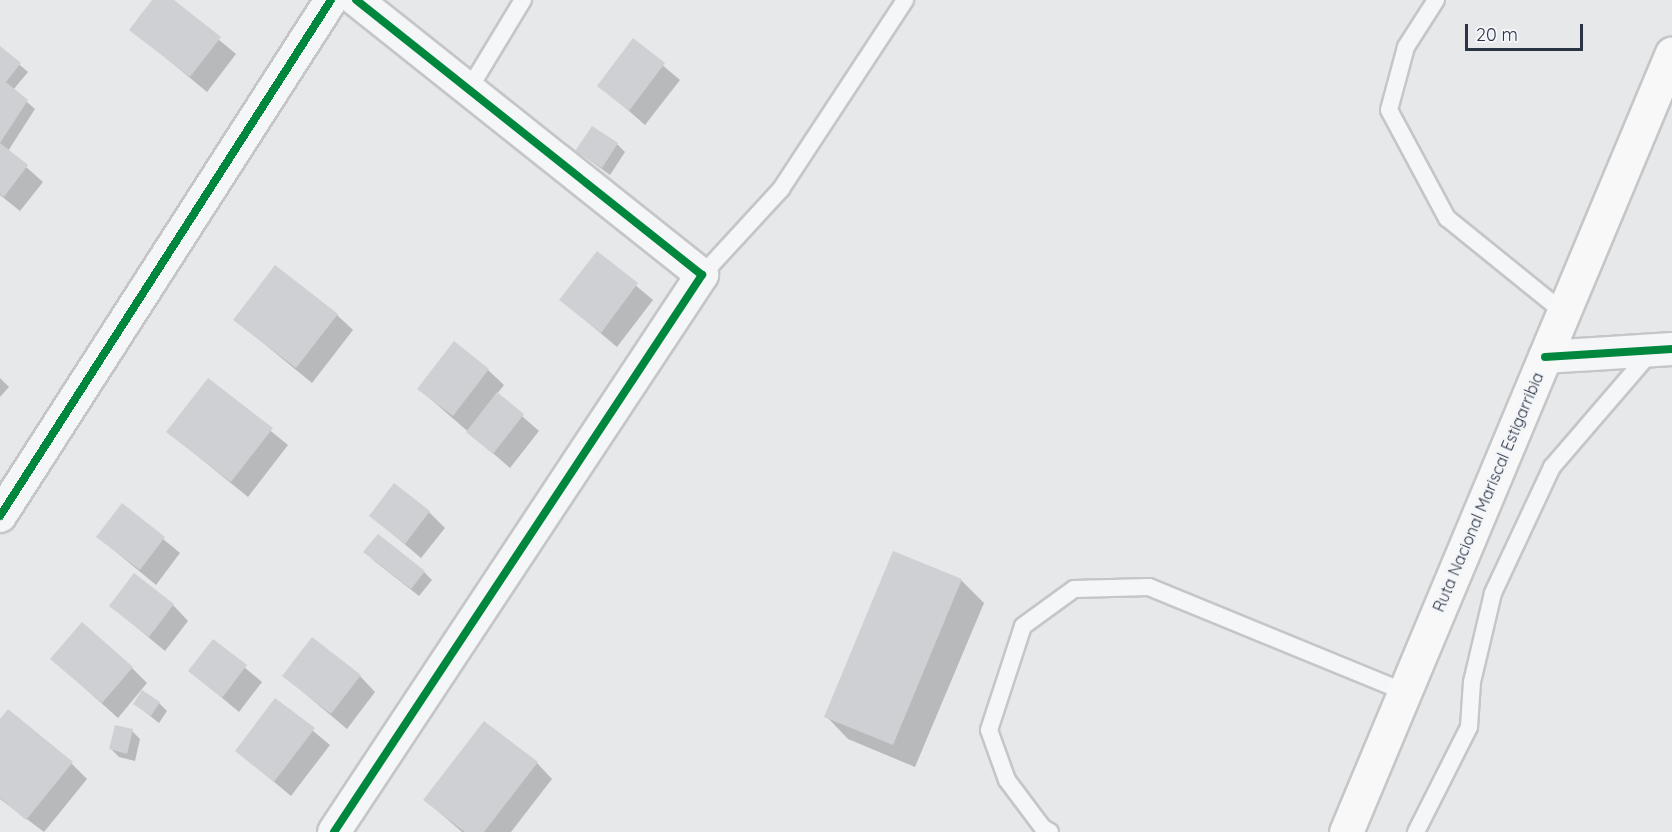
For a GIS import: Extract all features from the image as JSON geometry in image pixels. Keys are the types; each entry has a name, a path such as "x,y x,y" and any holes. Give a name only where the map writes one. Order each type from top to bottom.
{"main road":[{"name":"Ruta Nacional Mariscal Estigarribia","path":"1346,832 1672,53"}],"street":[{"path":"0,516 332,0"},
{"path":"334,832 702,275 356,0"},
{"path":"1545,357 1662,350"}],"lane":[{"path":"469,89 523,0"},
{"path":"702,275 780,189 905,0"},
{"path":"1436,0 1406,47 1389,110 1447,218 1563,312"},
{"path":"1416,832 1469,727 1472,682 1493,593 1552,467 1662,350"},
{"path":"1050,832 1043,828 1007,780 989,730 1023,626 1074,588 1149,587 1405,692"}],"building":[{"path":"152,0 174,0 221,37 190,77 129,30"},
{"path":"633,38 665,63 629,111 597,86"},
{"path":"0,46 21,63 6,82 28,100 0,143"},
{"path":"592,126 618,143 602,168 575,151"},
{"path":"0,143 28,165 4,197 0,194"},
{"path":"597,251 638,283 601,333 559,300"},
{"path":"275,265 338,314 296,368 233,320"},
{"path":"454,341 489,369 453,416 417,389"},
{"path":"208,378 273,428 231,482 166,432"},
{"path":"497,392 524,414 493,454 466,432"},
{"path":"394,483 430,511 405,544 369,516"},
{"path":"122,503 165,537 140,570 96,537"},
{"path":"378,534 425,571 411,589 363,552"},
{"path":"893,551 962,579 893,745 824,717"},
{"path":"134,573 174,604 149,637 109,606"},
{"path":"82,622 133,667 102,703 50,659"},
{"path":"312,637 361,675 331,714 282,676"},
{"path":"213,639 247,665 222,698 188,671"},
{"path":"142,690 160,702 151,716 133,704"},
{"path":"275,698 315,728 274,782 235,751"},
{"path":"8,709 73,762 26,820 0,798 0,719"},
{"path":"484,721 538,762 484,832 465,832 423,800"},
{"path":"115,725 133,729 127,754 109,749"}],"cycle path":[{"path":"0,516 331,0"},
{"path":"334,832 702,275 356,0"},
{"path":"1545,357 1672,349"}]}
